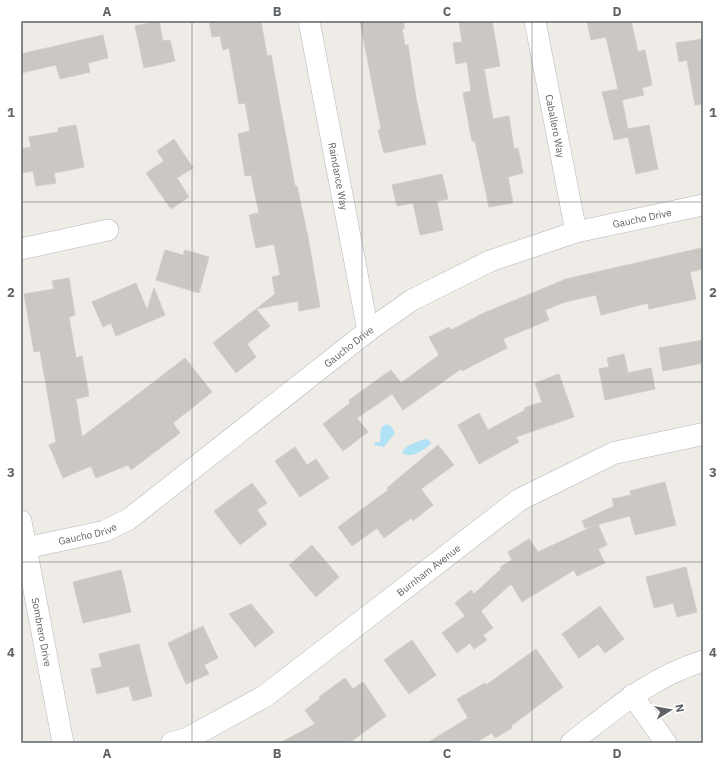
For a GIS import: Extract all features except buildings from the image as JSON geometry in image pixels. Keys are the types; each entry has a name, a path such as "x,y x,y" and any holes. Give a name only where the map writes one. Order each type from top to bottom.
{"street":[{"name":"Raindance Way","path":"309,21 368,331"},
{"name":"Caballero Way","path":"535,21 576,232"},
{"name":"Gaucho Drive","path":"26,548 105,531 129,519 368,331 412,300 490,261 576,232 703,205"},
{"path":"21,249 108,230"},
{"name":"Burnham Avenue","path":"172,743 187,739 265,696 519,500 614,453 703,434"},
{"name":"Sombrero Drive","path":"21,521 63,743"},
{"path":"571,743 632,695 674,671 703,661"},
{"path":"632,695 666,743"}],"water":[{"path":"386,424 391,426 395,433 384,447 374,445 375,442 380,442 381,428"},
{"path":"427,439 431,442 430,445 420,452 413,455 406,455 402,453 409,445"}]}
